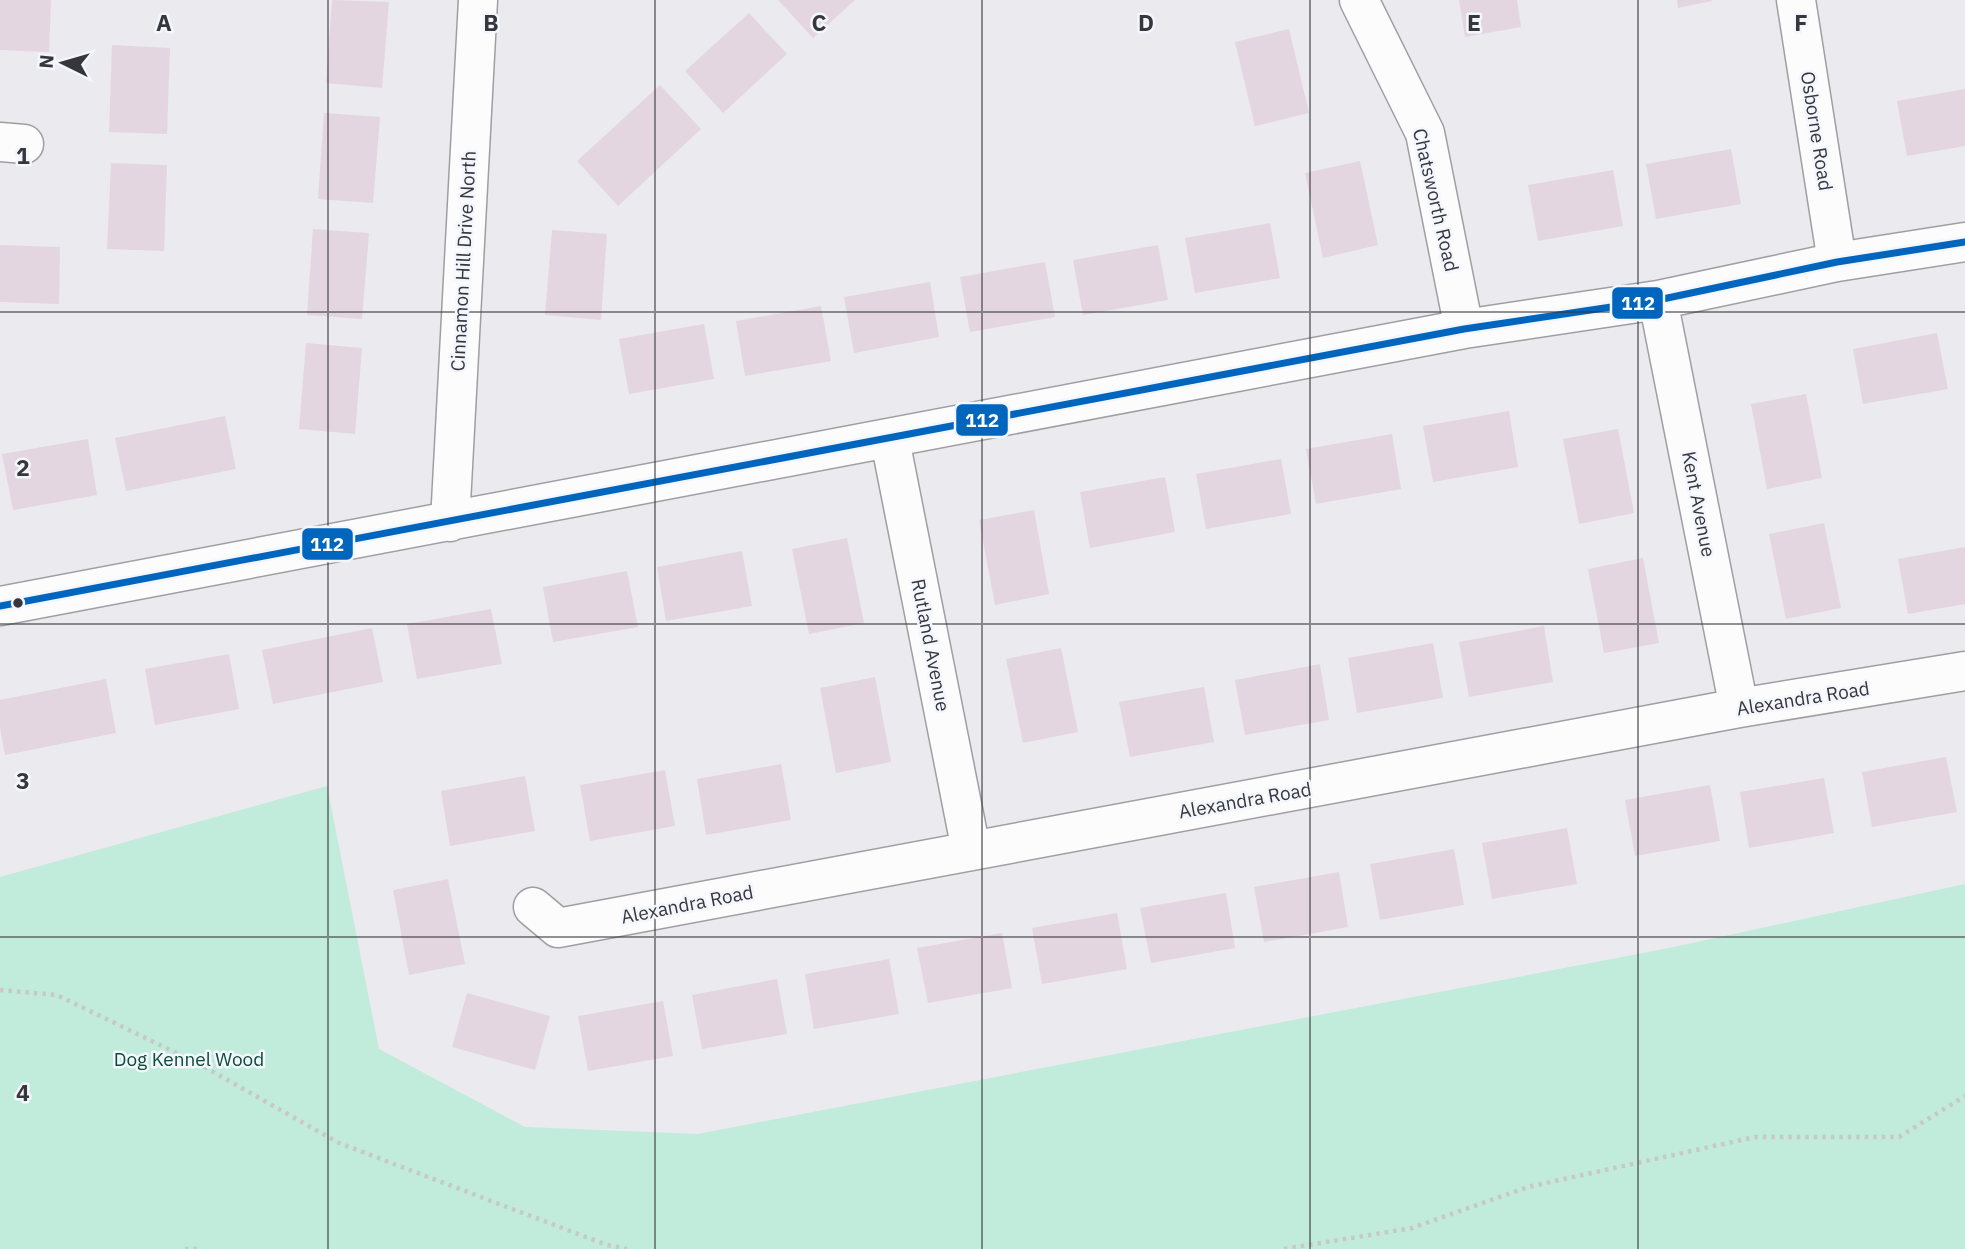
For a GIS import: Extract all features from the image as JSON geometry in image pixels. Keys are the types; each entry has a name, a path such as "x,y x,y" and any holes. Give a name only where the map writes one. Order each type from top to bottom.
{"street":[{"name":"Cinnamon Hill Drive North","path":"450,522 478,0"},
{"name":"Chatsworth Road","path":"1359,0 1425,133 1464,329"},
{"name":"Osborne Road","path":"1796,0 1838,262"},
{"path":"0,606 890,440 1464,329 1658,300 1838,262 1965,242"},
{"name":"Kent Avenue","path":"1658,300 1739,709"},
{"name":"Rutland Avenue","path":"890,440 971,850"},
{"name":"Alexandra Road","path":"533,907 558,928 1739,709 1965,671"}],"path":[{"path":"0,990 57,995 201,1065 339,1143 607,1245 627,1249"},
{"path":"1284,1249 1412,1228 1528,1187 1755,1137 1899,1137 1965,1096"},
{"path":"185,1249 202,1249"}],"green space":[{"name":"Dog Kennel Wood","path":"327,786 379,1049 525,1127 698,1134 1669,948 1965,884 1965,1249 0,1249 0,877"}],"building":[{"path":"0,0 51,0 49,52 0,50"},
{"path":"332,0 389,2 382,88 326,83"},
{"path":"778,0 855,0 813,38"},
{"path":"1459,0 1517,0 1521,27 1465,37"},
{"path":"1677,0 1711,0 1712,1 1678,8"},
{"path":"749,13 787,54 723,113 685,71"},
{"path":"1289,29 1309,113 1255,126 1235,42"},
{"path":"112,45 170,48 167,134 109,132"},
{"path":"660,85 701,129 618,206 577,161"},
{"path":"1965,89 1965,146 1907,156 1897,101"},
{"path":"324,113 380,117 373,203 318,199"},
{"path":"1731,149 1741,204 1656,219 1646,164"},
{"path":"1360,161 1378,245 1323,258 1305,173"},
{"path":"111,163 167,165 164,251 107,249"},
{"path":"1613,170 1623,226 1538,241 1528,185"},
{"path":"1270,223 1280,278 1195,293 1185,238"},
{"path":"313,229 369,233 362,319 307,315"},
{"path":"552,230 607,234 601,320 545,315"},
{"path":"0,245 60,247 59,304 0,302"},
{"path":"1158,245 1168,300 1083,315 1073,260"},
{"path":"1045,262 1055,317 970,332 960,277"},
{"path":"930,282 939,337 854,353 844,297"},
{"path":"821,306 831,361 745,376 736,321"},
{"path":"704,324 714,379 629,394 619,339"},
{"path":"1937,333 1948,389 1863,404 1853,349"},
{"path":"306,343 362,348 355,434 299,429"},
{"path":"1806,394 1822,478 1767,489 1751,404"},
{"path":"1509,411 1518,467 1433,482 1423,426"},
{"path":"225,416 236,469 126,491 115,438"},
{"path":"1618,429 1634,513 1579,524 1563,439"},
{"path":"1392,434 1401,489 1316,504 1306,449"},
{"path":"88,439 97,495 13,510 2,454"},
{"path":"1281,459 1291,514 1206,529 1196,474"},
{"path":"1165,477 1175,532 1090,548 1080,492"},
{"path":"1034,510 1049,594 995,605 979,520"},
{"path":"1824,523 1841,608 1786,619 1769,534"},
{"path":"847,538 864,623 809,634 792,549"},
{"path":"1965,547 1965,604 1908,614 1898,559"},
{"path":"742,551 752,606 666,621 657,567"},
{"path":"1643,558 1659,643 1604,653 1588,569"},
{"path":"627,571 638,627 553,642 543,587"},
{"path":"491,609 502,664 417,679 407,624"},
{"path":"1544,626 1553,682 1469,697 1459,642"},
{"path":"372,628 383,682 273,704 262,650"},
{"path":"1433,643 1443,698 1357,713 1348,658"},
{"path":"1061,648 1078,732 1023,743 1006,659"},
{"path":"229,654 239,709 155,725 145,669"},
{"path":"1320,664 1329,720 1245,735 1235,680"},
{"path":"875,677 891,762 836,773 820,688"},
{"path":"106,679 116,733 5,755 0,728 0,700"},
{"path":"1204,687 1214,742 1130,757 1119,702"},
{"path":"1946,757 1957,812 1872,827 1862,772"},
{"path":"781,764 791,820 706,835 697,779"},
{"path":"665,770 675,826 590,841 580,785"},
{"path":"525,776 535,831 450,846 441,791"},
{"path":"1824,778 1834,833 1749,848 1740,792"},
{"path":"1710,785 1720,841 1635,856 1625,800"},
{"path":"1567,828 1577,884 1492,899 1482,843"},
{"path":"1454,849 1464,905 1380,920 1370,864"},
{"path":"1339,872 1348,927 1264,942 1254,887"},
{"path":"448,879 465,964 409,975 393,890"},
{"path":"1226,893 1235,948 1151,963 1140,908"},
{"path":"1117,913 1127,969 1042,984 1032,928"},
{"path":"1002,933 1012,988 928,1003 917,948"},
{"path":"889,959 899,1014 814,1029 805,974"},
{"path":"777,979 787,1034 702,1049 692,995"},
{"path":"467,993 550,1016 535,1070 452,1047"},
{"path":"663,1001 673,1056 588,1071 578,1016"}],"transit line":[{"name":"112","path":"0,606 1464,329 1658,300 1837,262 1965,242"}]}
